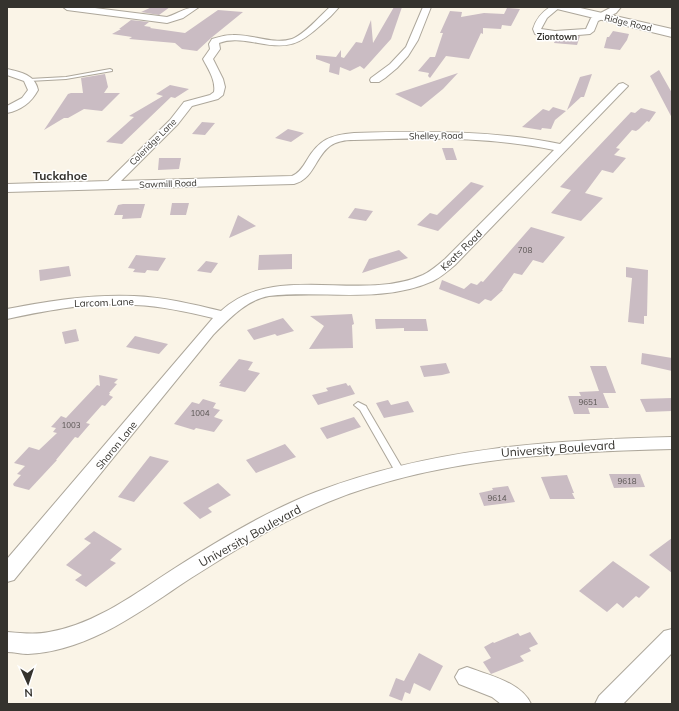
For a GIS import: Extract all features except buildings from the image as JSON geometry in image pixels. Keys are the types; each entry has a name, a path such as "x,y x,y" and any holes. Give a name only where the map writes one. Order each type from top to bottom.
{"street":[{"path":"67,7 167,20 180,16 195,7"},
{"name":"Coleridge Lane","path":"112,186 115,180 174,122 188,104 214,97 219,93 220,88 218,79 208,59 214,50 215,41 230,38 278,43 295,41 335,7"},
{"path":"375,80 390,70 411,45 427,7"},
{"path":"556,7 544,15 536,28 538,32 556,34 587,32 590,31 594,20 613,12 616,7"},
{"name":"Ridge Road","path":"561,7 672,33"},
{"path":"7,72 20,75 29,80 33,90 31,95 20,104 7,110"},
{"name":"Keats Road","path":"224,316 242,301 254,295 266,292 387,288 412,284 429,278 450,262 623,86"},
{"name":"Shelley Road","path":"315,154 324,144 335,139 379,136 492,136 521,139 562,148"},
{"name":"Sawmill Road","path":"7,188 294,180 303,176 315,154"},
{"name":"Larcom Lane","path":"7,314 51,305 81,301 122,300 171,305 224,316"},
{"name":"Sharon Lane","path":"7,574 208,332 224,316"},
{"name":"University Boulevard","path":"7,642 28,644 66,637 102,623 285,514 349,487 399,471 472,456 510,452 582,446 672,443"},
{"path":"607,704 672,638"},
{"path":"467,677 500,690 519,704"}],"lane":[{"path":"29,80 66,78 110,70"},
{"path":"358,405 363,408 399,471"}],"district":[{"name":"Ziontown","path":"557,37"},
{"name":"Tuckahoe","path":"60,176"}]}
